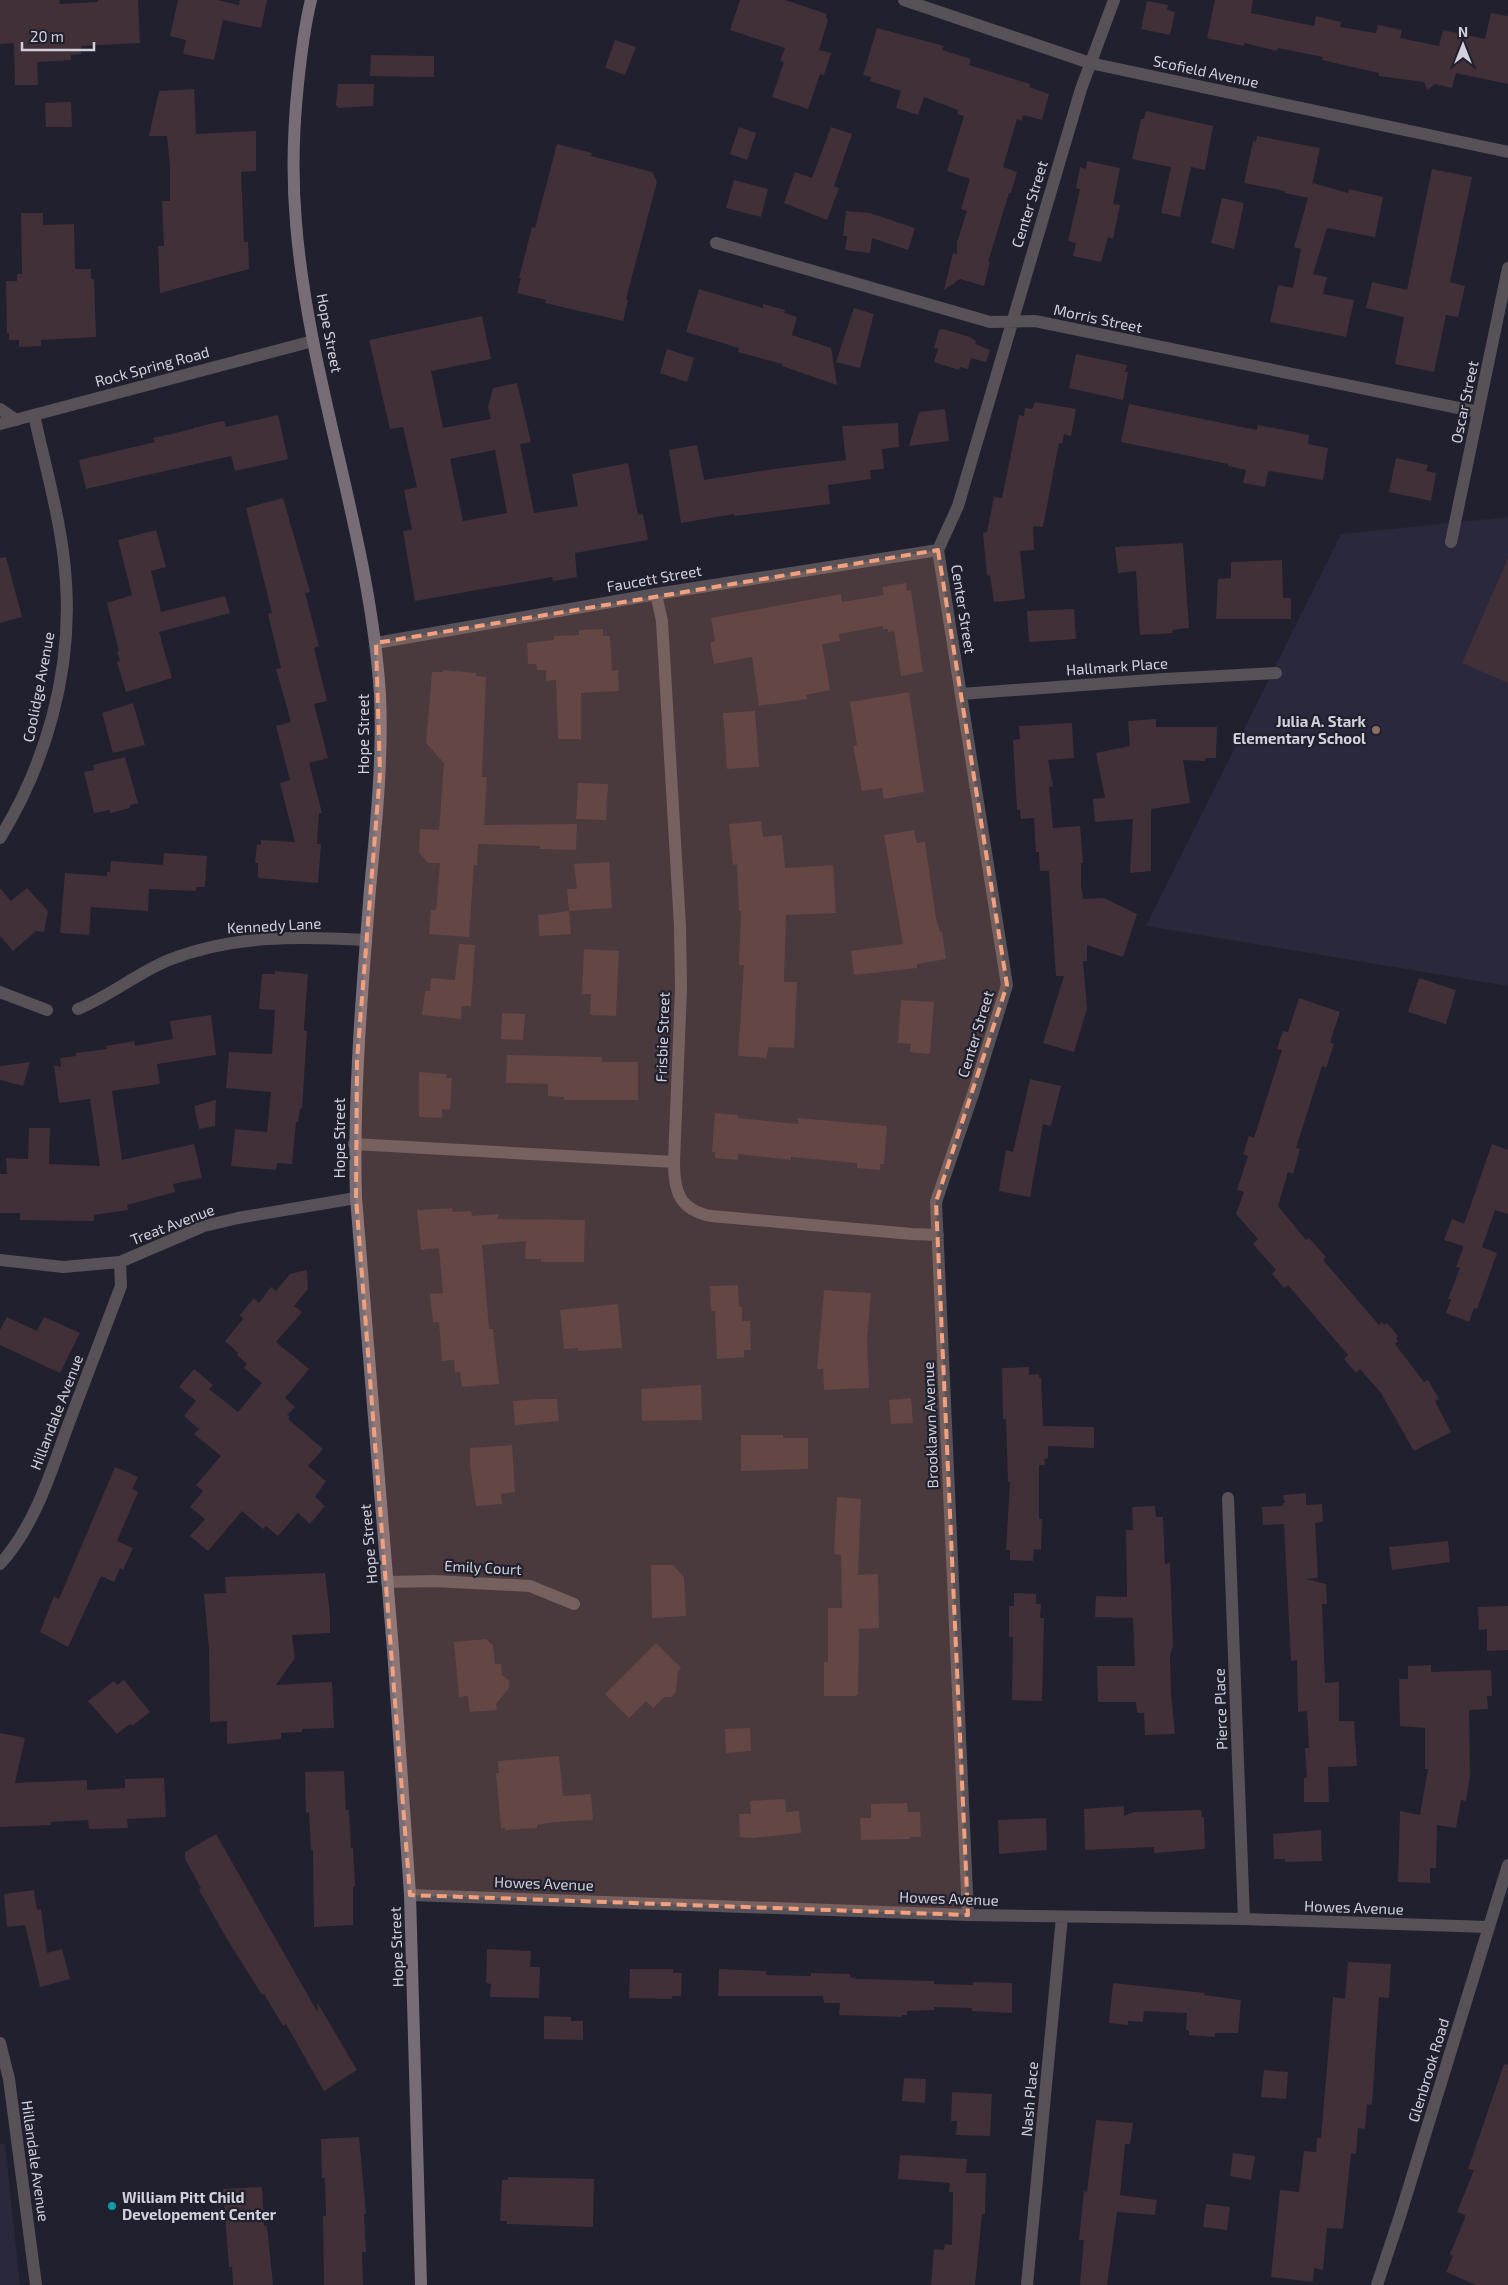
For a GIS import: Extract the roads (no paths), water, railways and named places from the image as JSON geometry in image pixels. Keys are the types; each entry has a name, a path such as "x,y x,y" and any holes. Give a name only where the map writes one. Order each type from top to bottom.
{"main road":[{"name":"Hope Street","path":"311,0 302,50 293,155 296,227 313,341 361,551 376,643 381,731 380,773 357,1060 354,1144 356,1198 410,1894 421,2285"}],"street":[{"name":"Scofield Avenue","path":"904,0 1090,63 1508,152"},
{"name":"Center Street","path":"938,1235 936,1202 974,1091 1003,1001 1006,985 938,550 958,506 1011,322 1090,63 1114,0"},
{"name":"Morris Street","path":"716,243 990,322 1035,322 1478,412"},
{"name":"Oscar Street","path":"1451,542 1508,268"},
{"name":"Rock Spring Road","path":"0,424 313,341"},
{"path":"0,409 16,420"},
{"name":"Coolidge Avenue","path":"0,838 26,790 43,752 57,694 64,650 66,582 60,531 34,415"},
{"name":"Faucett Street","path":"376,643 656,594 938,550"},
{"name":"Frisbie Street","path":"656,594 662,621 680,926 681,989 674,1162"},
{"name":"Hallmark Place","path":"961,694 1164,678 1276,673"},
{"name":"Kennedy Lane","path":"78,1009 170,960 216,946 256,940 366,940"},
{"path":"0,992 47,1010"},
{"path":"354,1144 674,1162 674,1180 678,1195 692,1210 703,1215 938,1235"},
{"name":"Treat Avenue","path":"0,1260 63,1267 120,1262 204,1226 238,1218 356,1198"},
{"name":"Brooklawn Avenue","path":"938,1235 968,1915"},
{"name":"Hillandale Avenue","path":"0,1564 10,1553 24,1530 44,1489 121,1286 120,1262"},
{"name":"Pierce Place","path":"1228,1498 1244,1919"},
{"name":"Emily Court","path":"387,1582 434,1581 530,1586 574,1604"},
{"name":"Glenbrook Road","path":"1377,2285 1411,2182 1488,1926 1507,1871"},
{"name":"Howes Avenue","path":"410,1894 968,1915 1244,1919 1488,1926"},
{"name":"Nash Place","path":"1027,2285 1062,1916"},
{"name":"Hillandale Avenue","path":"0,2043 9,2079 36,2285"}],"place":[{"name":"Julia A. Stark Elementary School","path":"1376,730"},
{"name":"William Pitt Child Developement Center","path":"112,2206"}]}
